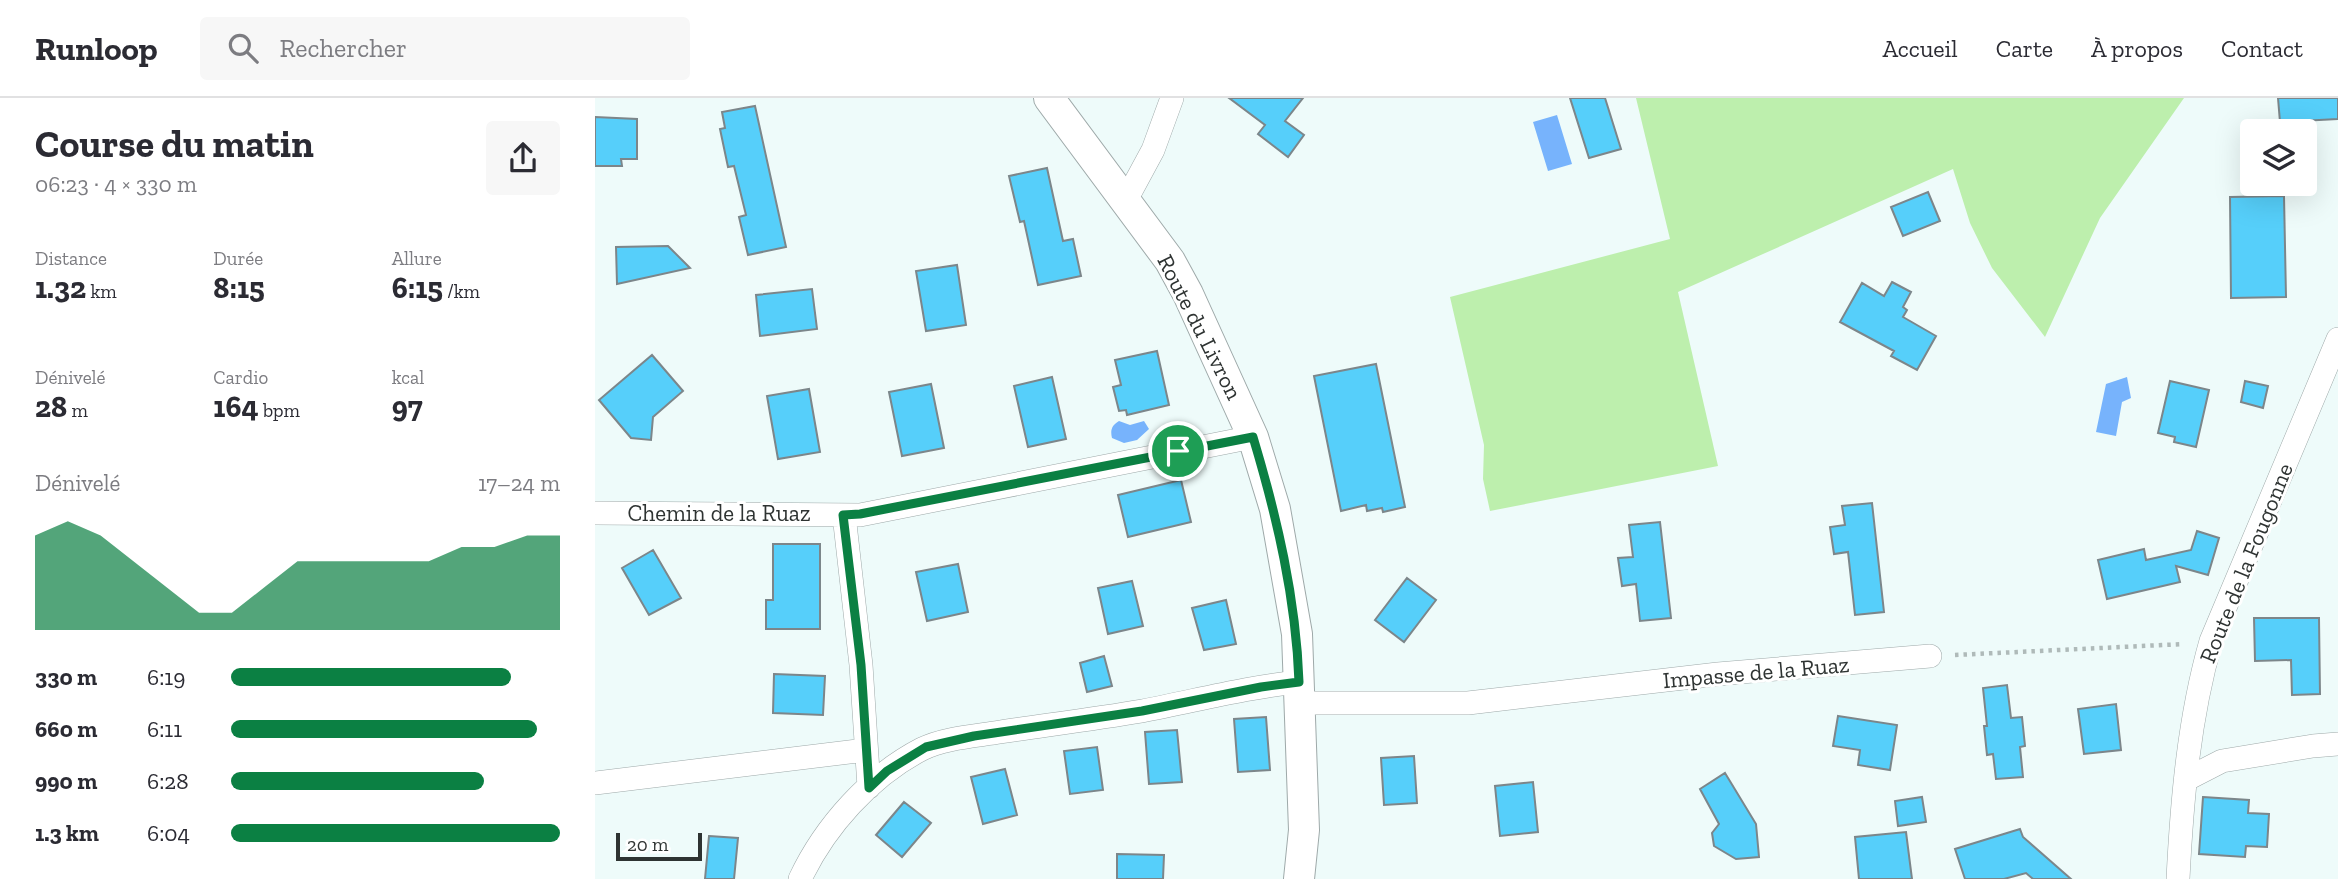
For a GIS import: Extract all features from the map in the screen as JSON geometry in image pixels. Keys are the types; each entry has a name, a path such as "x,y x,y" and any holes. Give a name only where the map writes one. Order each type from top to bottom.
{"street":[{"name":"Route du Livron","path":"1049,98 1170,261 1188,294 1253,437 1275,509 1297,635 1304,830 1299,879"},
{"path":"1126,200 1153,150 1172,98"},
{"name":"Route de la Fougonne","path":"2178,879 2189,741 2199,681 2211,641 2338,339"},
{"name":"Chemin de la Ruaz","path":"595,513 860,514 1253,437"},
{"name":"Chemin de la Ruaz","path":"843,515 861,665 869,788"},
{"name":"Impasse de la Ruaz","path":"1300,692 1468,703 1718,674 1930,656"},
{"path":"800,879 829,831 852,803 887,771 926,747 974,736 1142,711 1261,687 1300,692"},
{"path":"2186,779 2222,761 2302,747 2338,744"},
{"path":"595,783 866,750"}],"path":[{"path":"1930,656 2211,641"}],"green space":[{"path":"1636,98 2184,98 2100,218 2045,337 1992,268 1970,223 1953,169 1678,292 1718,466 1490,511 1483,479 1484,445 1450,297 1670,239"}],"water":[{"path":"1557,115 1572,164 1548,171 1533,122"},
{"path":"2127,377 2131,398 2122,402 2116,436 2096,432 2106,384"},
{"path":"1119,421 1130,425 1144,421 1149,429 1137,440 1124,443 1112,438 1112,428"}],"building":[{"path":"1229,98 1303,98 1285,121 1304,135 1288,157 1258,134 1265,125"},
{"path":"1570,98 1605,98 1621,149 1589,158"},
{"path":"2278,98 2338,98 2338,119 2280,119"},
{"path":"755,106 786,247 748,255 739,217 746,215 734,166 728,167 720,129 725,128 722,112"},
{"path":"595,117 637,119 637,159 621,159 622,166 595,166"},
{"path":"1047,168 1063,241 1073,239 1081,276 1038,285 1024,221 1020,222 1009,176"},
{"path":"1928,192 1940,221 1903,236 1891,207"},
{"path":"2284,196 2286,297 2231,298 2230,197"},
{"path":"668,246 690,268 617,284 616,247"},
{"path":"957,265 966,325 926,331 916,271"},
{"path":"1892,282 1911,292 1903,307 1907,310 1903,317 1936,336 1917,370 1891,356 1894,351 1840,322 1862,283 1884,296"},
{"path":"812,289 817,329 760,336 756,295"},
{"path":"1157,351 1169,405 1127,415 1126,410 1119,411 1113,387 1121,385 1115,360"},
{"path":"652,355 683,391 653,417 651,440 631,438 599,400"},
{"path":"1376,364 1405,507 1383,512 1382,508 1367,511 1366,505 1341,511 1314,376"},
{"path":"1052,377 1066,439 1028,447 1014,386"},
{"path":"2170,381 2209,390 2196,447 2174,442 2175,437 2158,433"},
{"path":"2245,381 2268,386 2263,408 2241,402"},
{"path":"931,384 944,448 902,456 889,392"},
{"path":"809,389 820,452 778,459 767,396"},
{"path":"1181,480 1191,522 1128,537 1118,495"},
{"path":"1872,503 1884,612 1855,615 1848,552 1834,554 1830,527 1845,525 1842,506"},
{"path":"1660,522 1671,618 1640,621 1636,584 1622,586 1618,558 1633,557 1629,525"},
{"path":"2197,531 2219,538 2208,575 2176,566 2180,582 2107,599 2098,560 2144,549 2146,560 2191,550"},
{"path":"773,544 820,544 820,629 766,629 766,600 773,600"},
{"path":"653,550 681,598 649,615 622,568"},
{"path":"958,564 968,612 927,621 916,572"},
{"path":"1407,578 1436,600 1404,642 1375,620"},
{"path":"1132,581 1143,626 1108,634 1098,588"},
{"path":"1226,600 1236,644 1204,650 1192,608"},
{"path":"2254,618 2319,618 2320,694 2292,695 2291,660 2255,661"},
{"path":"1104,656 1112,686 1087,692 1080,663"},
{"path":"774,674 825,676 823,715 773,713"},
{"path":"2007,685 2011,718 2022,717 2025,746 2020,747 2023,777 1996,779 1993,754 1987,755 1983,688"},
{"path":"2116,704 2121,750 2084,754 2078,709"},
{"path":"1838,716 1897,725 1890,770 1858,765 1860,750 1833,746"},
{"path":"1266,717 1270,770 1238,772 1234,719"},
{"path":"1177,730 1182,782 1149,784 1145,732"},
{"path":"1097,747 1103,790 1070,794 1064,751"},
{"path":"1414,756 1417,803 1384,805 1381,758"},
{"path":"1005,769 1017,815 983,824 971,777"},
{"path":"1725,773 1756,824 1759,857 1736,859 1714,846 1712,833 1719,824 1700,789"},
{"path":"1533,782 1538,832 1500,836 1495,786"},
{"path":"1922,797 1926,822 1898,826 1895,801"},
{"path":"2203,797 2249,800 2248,813 2269,814 2267,847 2246,846 2245,857 2199,854"},
{"path":"904,802 931,823 902,857 876,835"},
{"path":"2020,829 2023,837 2071,879 2033,879 2026,873 2004,879 1965,879 1955,849"},
{"path":"1906,832 1912,879 1859,879 1855,837"},
{"path":"709,836 738,838 734,879 705,879"},
{"path":"1117,854 1164,855 1163,879 1117,879"}],"route":[{"path":"1253,437 1275,509 1289,583 1297,635 1299,682 1142,711 974,736 926,747 887,771 869,788 861,665 843,515 860,514 1178,451 1253,437"}]}
